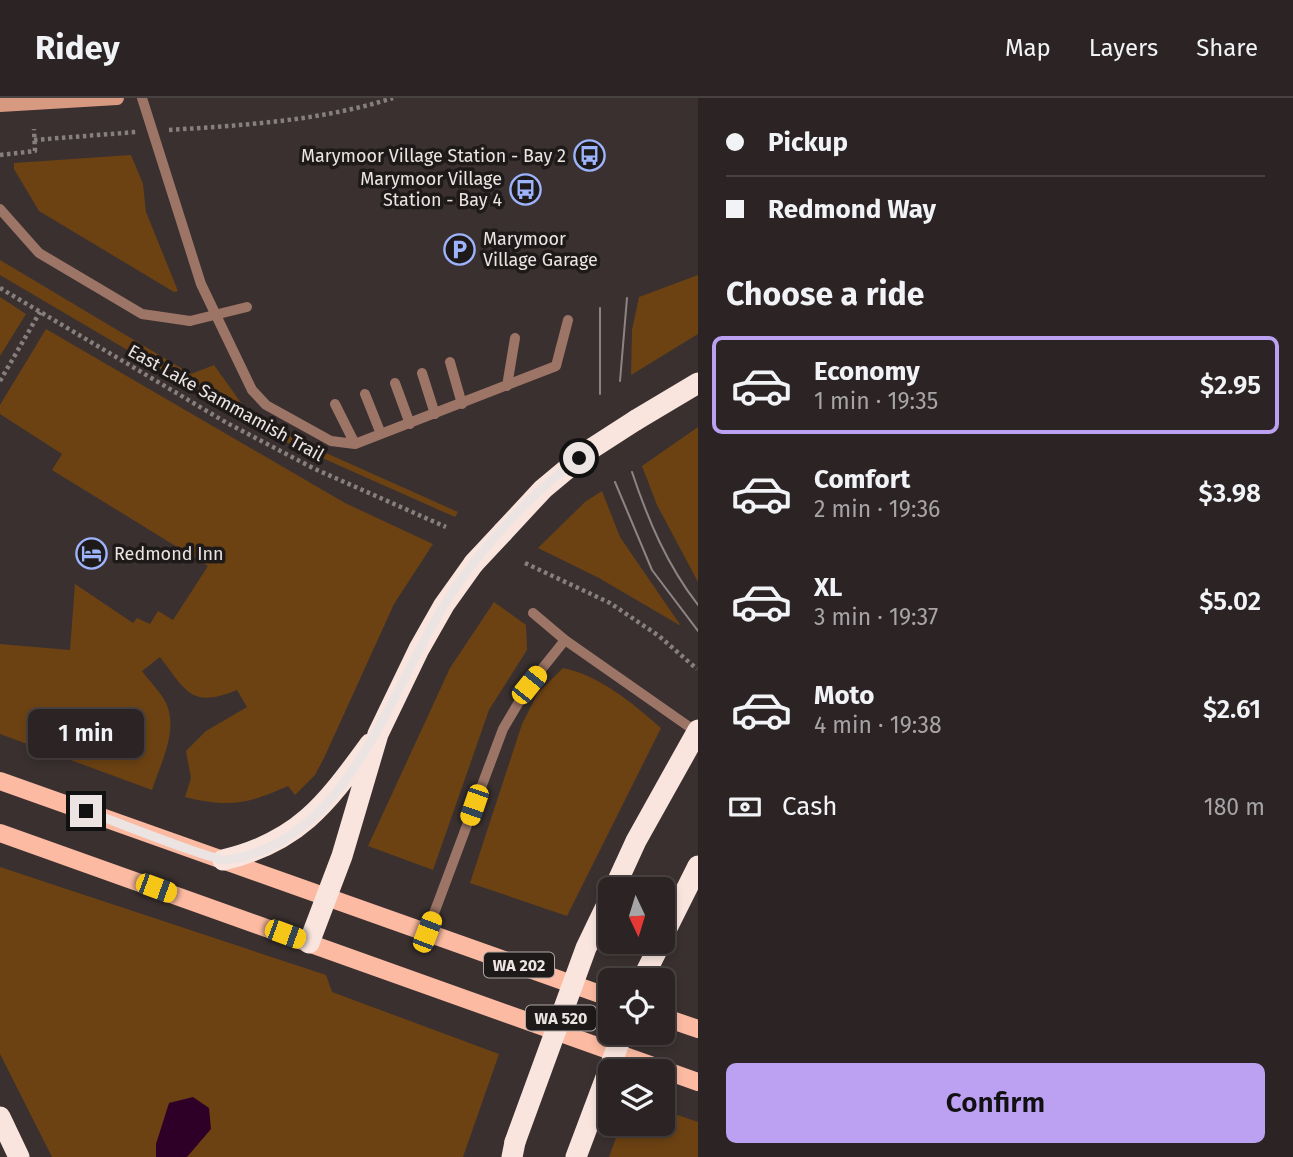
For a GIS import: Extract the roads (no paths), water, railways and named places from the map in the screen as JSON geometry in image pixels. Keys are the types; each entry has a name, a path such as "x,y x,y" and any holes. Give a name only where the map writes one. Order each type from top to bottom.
{"highway":[{"path":"309,943 346,843 378,734 419,649 474,563 543,489 591,449 698,383"},
{"path":"620,877 636,841 698,732"},
{"path":"223,860 271,846 301,827 328,800 378,734"},
{"path":"676,910 698,866"},
{"name":"WA 520","path":"513,1150 586,948 598,923"},
{"name":"WA 520","path":"576,1157 618,1045"},
{"path":"0,1117 19,1157"}],"main road":[{"name":"WA 202","path":"0,780 598,993"},
{"name":"WA 202","path":"0,833 698,1082"},
{"path":"675,1021 698,1029"}],"street":[{"path":"0,105 117,98"}],"lane":[{"path":"142,98 201,284 252,390 266,405 331,441 355,444 556,366 568,320"},
{"path":"0,209 39,253 142,314 190,321 247,307"},
{"path":"507,386 515,338"},
{"path":"450,362 462,404"},
{"path":"422,373 435,414"},
{"path":"395,383 410,424"},
{"path":"365,394 381,434"},
{"path":"335,404 355,444"},
{"path":"533,613 565,640 698,732"},
{"path":"427,932 503,729 529,685 565,640"}],"tram line":[{"path":"620,381 627,298"},
{"path":"600,308 600,394"},
{"path":"632,472 659,542 698,605"},
{"path":"615,482 652,570 698,631"}],"place":[{"name":"Marymoor Village Station - Bay 2","path":"589,156"},
{"name":"Marymoor Village Station - Bay 4","path":"525,189"},
{"name":"Marymoor Village Garage","path":"460,249"},
{"name":"Redmond Inn","path":"91,554"}]}
